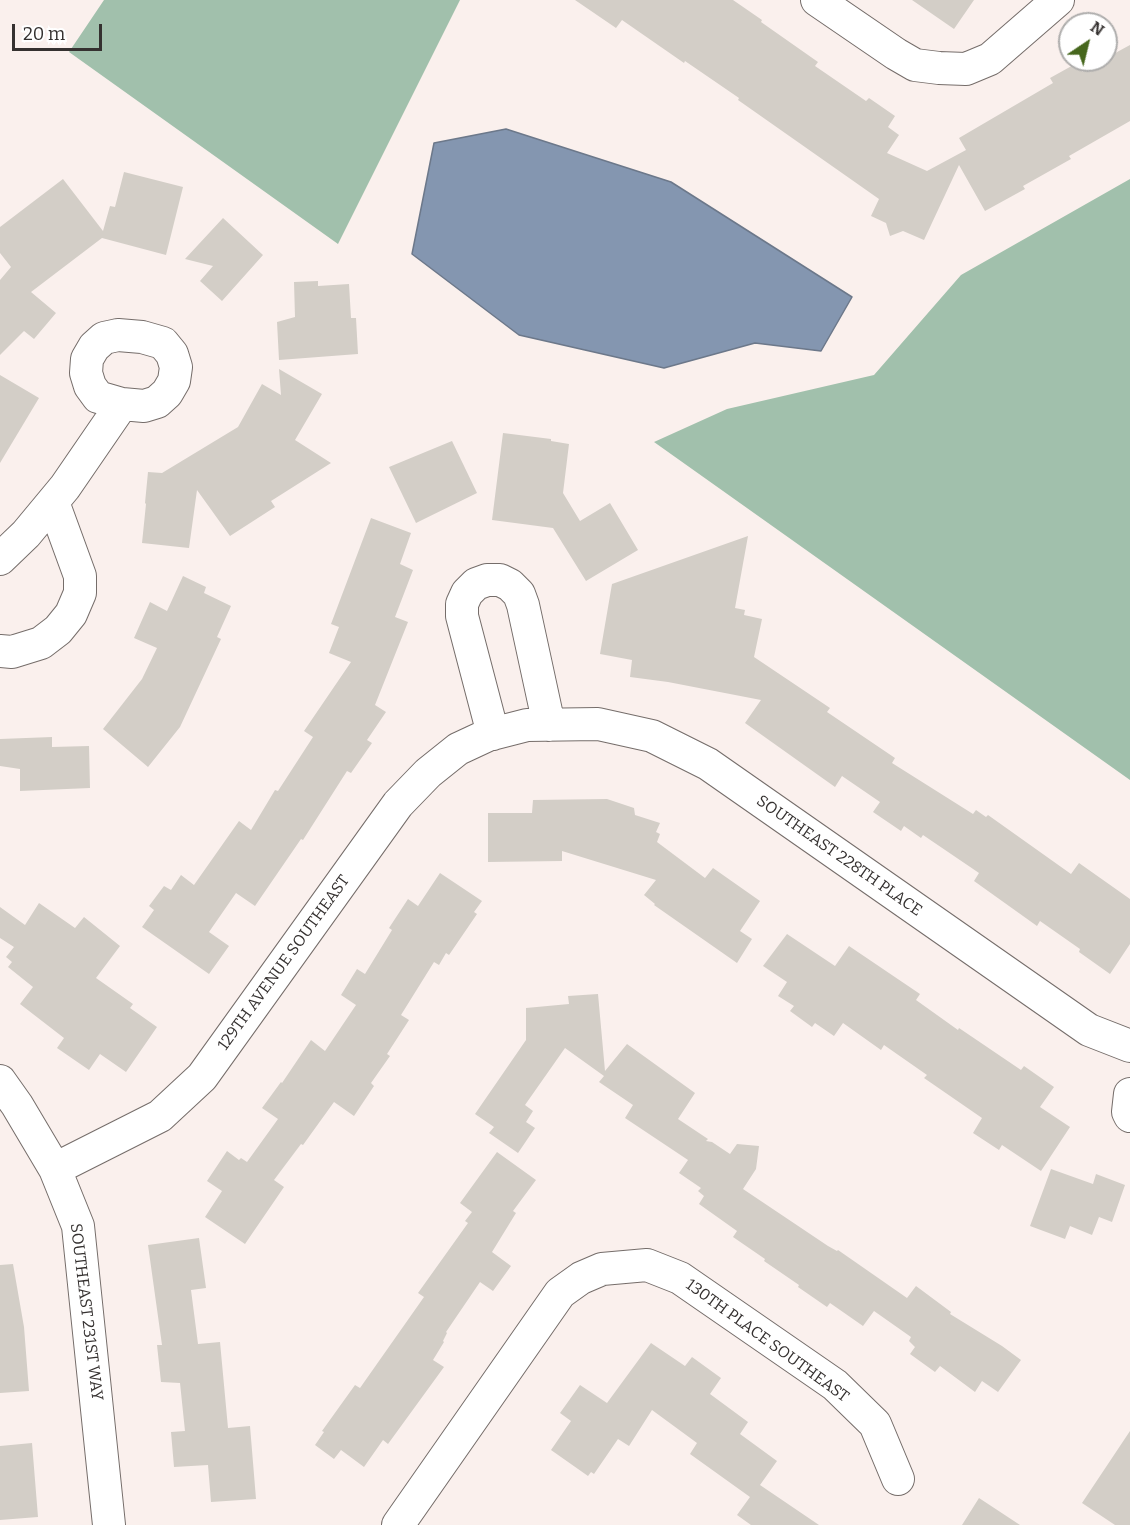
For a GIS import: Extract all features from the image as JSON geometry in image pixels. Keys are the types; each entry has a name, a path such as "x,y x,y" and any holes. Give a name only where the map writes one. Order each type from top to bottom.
{"street":[{"path":"817,0 915,65 966,69 990,59 1058,0"},
{"path":"0,559 26,534 66,487 122,404"},
{"path":"0,651 12,652 41,644 58,630 71,614 80,593 80,576 53,502"},
{"path":"493,734 462,616 462,604 467,593 476,584 487,580 500,580 510,585 519,594 523,605 538,725"},
{"name":"SOUTHEAST 228TH PLACE","path":"538,725 598,724 652,736 708,764 1089,1030 1130,1046"},
{"name":"129TH AVENUE SOUTHEAST","path":"55,1169 160,1116 202,1077 398,804 428,773 458,749 493,734 538,725"},
{"name":"SOUTHEAST 231ST WAY","path":"0,1081 55,1169 78,1226 109,1525"},
{"path":"1130,1094 1128,1112 1130,1116"},
{"name":"130TH PLACE SOUTHEAST","path":"398,1525 560,1293 581,1278 602,1269 647,1265 680,1278 835,1385 875,1424 898,1479"}],"green space":[{"path":"104,0 460,0 338,244 69,52"},
{"path":"1130,179 1130,780 654,442 727,409 874,375 961,275"}],"water":[{"path":"506,129 671,182 852,297 821,351 755,343 664,368 519,335 412,254 434,143"}],"building":[{"path":"575,0 733,0 818,62 815,66 866,101 869,98 895,116 888,127 899,135 887,153 927,171 966,150 959,138 1053,83 1050,78 1061,72 1118,72 1118,52 1130,45 1130,121 1069,156 1071,159 1023,186 1025,189 985,211 959,165 924,240 903,231 890,236 886,223 871,216 879,199 738,100 739,98 622,20 616,28"},
{"path":"912,0 974,0 954,29"},
{"path":"124,172 183,187 166,255 102,238 31,292 56,313 34,339 24,331 0,355 0,280 11,267 0,253 0,227 63,179 103,231 110,206 115,207"},
{"path":"223,218 263,255 222,301 200,281 213,266 185,259"},
{"path":"318,281 318,286 349,284 351,318 356,318 358,354 279,360 277,322 295,317 294,282"},
{"path":"279,369 322,394 295,440 331,463 271,501 275,507 230,536 197,490 189,548 142,543 148,472 162,473 238,427 262,384 281,395"},
{"path":"0,375 39,398 0,463"},
{"path":"503,433 551,439 551,441 569,444 563,493 580,521 610,503 638,550 586,581 553,528 492,520"},
{"path":"452,441 477,493 416,523 389,467"},
{"path":"371,518 411,533 400,564 413,570 395,617 408,622 375,705 386,712 367,740 372,743 351,773 347,771 303,840 301,839 255,906 236,893 209,932 229,946 209,974 142,927 154,910 149,906 164,886 171,890 181,875 194,885 239,821 251,830 275,790 278,791 313,737 304,731 351,662 329,653 339,627 331,624"},
{"path":"748,536 735,608 745,610 744,615 762,619 754,657 830,708 827,712 895,758 892,763 973,814 976,810 986,817 988,815 1071,874 1079,863 1130,899 1130,944 1110,974 1079,952 1080,949 1040,921 1037,926 974,881 979,873 923,835 921,838 904,826 901,831 873,812 880,802 842,776 835,787 745,723 761,700 630,677 632,660 600,654 612,584"},
{"path":"183,576 206,587 204,593 231,606 217,637 221,639 180,727 148,767 103,729 142,679 157,648 134,638 150,602 167,611"},
{"path":"52,737 52,747 89,746 90,788 20,791 20,769 0,766 0,739"},
{"path":"607,799 634,808 635,815 660,823 656,832 660,834 657,842 705,878 713,868 760,901 740,931 752,939 737,963 654,905 644,895 656,880 562,851 562,861 488,862 488,813 532,813 533,800"},
{"path":"440,873 482,901 474,912 477,914 449,955 446,953 439,965 434,962 401,1015 409,1020 387,1054 390,1056 371,1083 374,1086 354,1116 334,1102 274,1180 284,1187 245,1244 205,1217 222,1191 207,1181 227,1151 239,1160 241,1158 247,1162 278,1119 262,1108 311,1040 325,1051 356,1005 341,995 357,969 365,974 392,930 389,928 408,899 418,906"},
{"path":"39,903 75,928 84,917 120,946 96,978 133,1004 130,1008 157,1027 126,1072 100,1054 89,1070 57,1048 64,1038 20,1004 33,987 8,967 12,962 6,957 14,947 0,938 0,907 25,925"},
{"path":"787,934 835,966 849,946 920,994 916,1000 958,1030 959,1028 1021,1070 1024,1066 1054,1087 1040,1107 1070,1127 1041,1171 1002,1145 999,1150 973,1133 982,1118 924,1078 927,1075 884,1045 881,1050 843,1023 834,1036 815,1023 812,1027 790,1011 794,1006 778,996 787,982 763,966"},
{"path":"598,994 605,1071 627,1044 695,1093 678,1119 708,1139 706,1141 712,1142 730,1154 737,1144 759,1146 756,1169 743,1189 907,1298 916,1286 951,1312 950,1314 1021,1360 998,1392 982,1381 975,1392 940,1366 935,1372 910,1354 915,1347 909,1341 911,1337 874,1311 863,1326 830,1303 827,1307 733,1237 737,1231 699,1204 704,1196 698,1191 701,1188 679,1173 688,1160 625,1118 633,1105 599,1082 604,1076 565,1048 525,1105 533,1111 526,1122 535,1128 518,1153 489,1133 494,1127 475,1114 526,1040 526,1008 569,1004 568,996"},
{"path":"497,1152 536,1180 513,1211 516,1213 492,1252 511,1266 493,1291 480,1282 446,1332 444,1342 433,1360 444,1367 388,1444 383,1440 364,1467 341,1450 334,1459 315,1445 324,1432 322,1431 355,1385 360,1388 424,1297 418,1293 468,1223 465,1221 472,1212 460,1203"},
{"path":"1051,1169 1093,1184 1096,1174 1125,1185 1112,1222 1099,1217 1092,1235 1070,1226 1065,1239 1030,1226"},
{"path":"199,1238 206,1288 191,1290 198,1344 220,1342 228,1428 250,1426 256,1499 211,1502 208,1465 174,1467 171,1432 185,1431 180,1383 161,1382 157,1345 162,1345 148,1245"},
{"path":"13,1264 24,1327 29,1391 0,1393 0,1265"},
{"path":"651,1343 685,1366 692,1357 721,1378 710,1394 748,1422 740,1434 777,1461 760,1485 819,1525 751,1525 737,1515 750,1497 690,1454 697,1443 652,1410 629,1446 618,1439 594,1474 591,1472 588,1476 551,1450 571,1421 560,1413 580,1385 607,1403"},
{"path":"1130,1431 1130,1525 1115,1525 1082,1503"},
{"path":"32,1443 38,1517 0,1520 0,1446"},
{"path":"979,1498 1020,1525 962,1525"}]}
